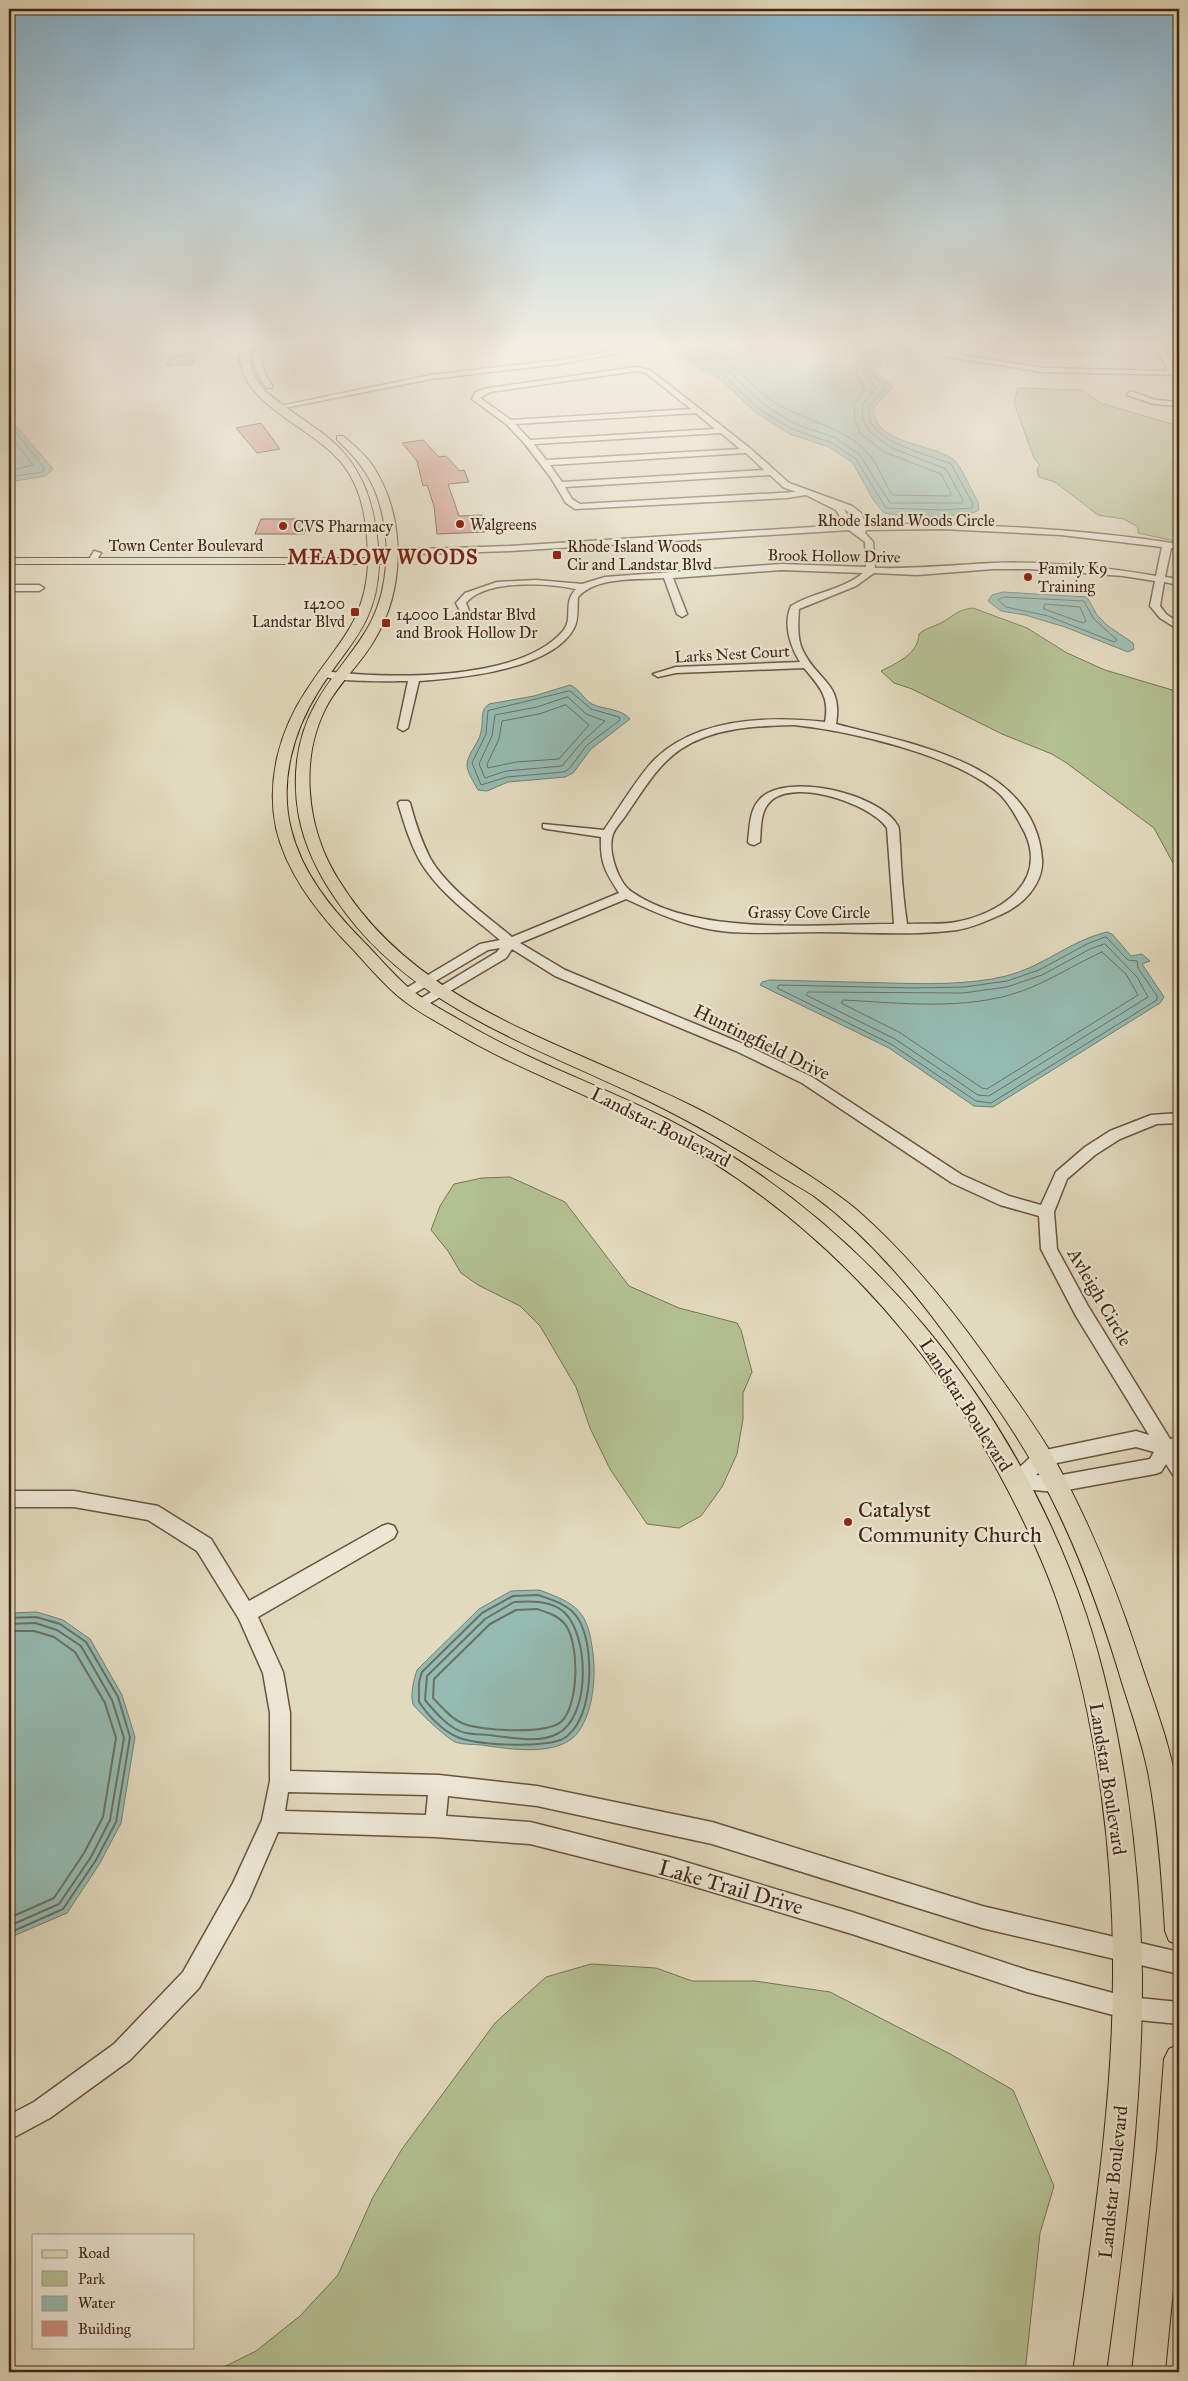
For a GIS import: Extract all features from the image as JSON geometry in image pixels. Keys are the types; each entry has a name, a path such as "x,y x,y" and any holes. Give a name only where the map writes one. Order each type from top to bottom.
{"main road":[{"name":"Landstar Boulevard","path":"340,454 350,467 366,496 383,557 389,592 382,617 367,643 305,701 292,724 284,750 280,797 287,844 306,884 338,925 412,998 469,1034 532,1065 668,1126 733,1162 802,1214 855,1262 916,1328 963,1392 1016,1482 1067,1594 1090,1672 1115,1804 1123,1870 1128,2008 1120,2128 1090,2372"},
{"name":"Landstar Boulevard","path":"357,454 367,464 382,493 383,557"},
{"name":"Town Center Boulevard","path":"9,553 95,557 383,557"},
{"name":"Town Center Boulevard","path":"9,561 95,557"},
{"name":"Landstar Boulevard","path":"335,672 315,718 305,753 302,797 310,839 328,879 357,920 394,957 433,986 487,1020 684,1110 749,1147 825,1195 880,1244 944,1314 1042,1458 1056,1484 1102,1588 1131,1672 1160,1768 1176,1878 1179,1931"},
{"path":"1148,2372 1172,2150 1179,2059"}],"street":[{"path":"537,454 560,485 569,501 578,507 590,508 787,496 806,492 839,508 850,528"},
{"path":"544,463 695,454"},
{"path":"752,454 786,485 849,508 858,515 862,530 869,542 871,571 861,581 851,587 802,602 794,608 793,626 797,650 822,680 829,692 834,710 830,726"},
{"path":"560,485 772,472"},
{"name":"Rhode Island Woods Circle","path":"383,557 850,528 862,530"},
{"name":"Rhode Island Woods Circle","path":"383,557 862,530 1025,532 1167,548 1179,547"},
{"name":"Rhode Island Woods Circle","path":"1167,548 1179,553"},
{"path":"1167,548 1155,603 1157,609 1167,620 1179,627"},
{"name":"Brook Hollow Drive","path":"582,587 605,580 781,567 917,572 994,566 1029,566 1073,568 1179,582"},
{"path":"667,574 682,614"},
{"path":"335,672 414,679 459,674 503,666 530,658 552,646 566,634 573,621 573,597 582,587 548,582 481,588 463,598 461,603 465,614"},
{"path":"9,588 39,588"},
{"name":"Larks Nest Court","path":"658,674 676,670 808,665"},
{"path":"402,728 414,679"},
{"name":"Grassy Cove Circle","path":"607,834 658,762 678,746 716,730 754,723 794,722 830,726 936,755 969,769 1000,788 1021,814 1035,843 1037,871 1025,892 998,912 957,926 901,928 729,928 694,921 661,911 626,894"},
{"path":"754,842 757,815 764,800 777,792 797,789 816,790 862,803 880,813 892,826 897,871 896,904 901,928"},
{"name":"Huntingfield Drive","path":"404,804 413,833 426,861 456,896 510,942 560,972 741,1048 806,1080 958,1179 1005,1201 1046,1212"},
{"path":"412,998 433,986 502,955 510,942 626,894 610,870 606,856 607,834 547,826"},
{"path":"412,998 433,986"},
{"name":"Avleigh Circle","path":"1179,1118 1156,1119 1115,1135 1090,1151 1061,1176 1046,1212 1049,1249 1082,1311 1173,1446 1179,1469"},
{"path":"1016,1482 1042,1458 1136,1439 1173,1446"},
{"path":"1016,1482 1056,1484 1155,1466 1173,1446"},
{"path":"9,1499 74,1499 152,1512 204,1545 246,1613 273,1672 280,1713 280,1781 272,1821 242,1891 191,1980 122,2052 42,2110 9,2128"},
{"path":"246,1613 388,1532"},
{"path":"280,1781 439,1785 537,1796 712,1833 982,1917 1179,1963"},
{"path":"435,1826 439,1785"},
{"name":"Lake Trail Drive","path":"272,1821 435,1826 530,1833 669,1868 852,1923 1027,1981 1128,2008 1179,2013"}],"green space":[{"path":"1033,454 1179,454 1179,542 1138,533 1138,527 1124,519 1098,515 1055,482 1039,477 1037,469 1040,465"},
{"path":"973,608 1027,628 1067,653 1105,670 1179,692 1179,874 1154,828 1068,764 1052,754 1002,734 912,689 894,683 881,671 906,657 915,647 919,634 959,612"},
{"path":"510,1177 565,1202 629,1286 679,1308 737,1323 741,1330 752,1372 743,1393 743,1419 737,1454 722,1487 701,1516 679,1528 647,1524 610,1469 590,1428 576,1387 540,1326 520,1306 478,1285 461,1273 448,1251 431,1230 440,1206 454,1184 482,1178"},
{"path":"591,1964 656,1968 692,1981 755,1981 830,1992 952,2055 1013,2090 1054,2186 1040,2233 1025,2372 214,2372 256,2351 300,2316 338,2275 373,2197 402,2149 495,2023 546,1977"}],"water":[{"path":"9,454 40,454 53,469 45,476 9,482"},
{"path":"840,454 943,454 956,462 978,502 979,510 960,515 946,516 904,516 884,513 874,501 853,463"},
{"path":"1003,592 1087,597 1097,615 1108,626 1133,643 1134,649 1128,652 1065,627 1025,615 1001,611 988,601 992,595"},
{"path":"570,685 592,704 617,711 630,719 591,749 573,773 565,777 508,782 487,791 478,790 469,774 467,764 469,756 480,736 483,713 486,707 489,704 534,696"},
{"path":"1107,932 1112,934 1131,956 1142,954 1150,961 1142,964 1164,997 1160,1003 993,1107 974,1106 889,1048 760,985 762,982 770,980 933,984 992,979 1019,972 1081,941"},
{"path":"539,1590 572,1605 579,1611 588,1628 593,1654 594,1673 588,1714 584,1723 571,1740 548,1748 534,1750 455,1742 433,1725 413,1704 412,1691 417,1670 479,1609 511,1591"},
{"path":"37,1612 63,1620 90,1639 122,1695 135,1737 121,1823 100,1863 67,1913 9,1938 9,1613"}],"building":[{"path":"411,454 436,454 439,457 446,456 460,471 464,470 469,482 448,484 459,516 482,515 485,532 437,534 434,506 427,485 423,486 417,461"},
{"name":"CVS Pharmacy","path":"261,519 310,519 304,534 255,534"}],"place":[{"name":"Walgreens","path":"460,524"},
{"name":"CVS Pharmacy","path":"283,526"},
{"name":"Rhode Island Woods Cir and Landstar Blvd","path":"557,555"},
{"name":"Family K9 Training","path":"1028,577"},
{"name":"14200 Landstar Blvd","path":"355,612"},
{"name":"14000 Landstar Blvd and Brook Hollow Dr","path":"386,623"},
{"name":"Catalyst Community Church","path":"848,1522"}],"district":[{"name":"MEADOW WOODS","path":"383,557"}]}
